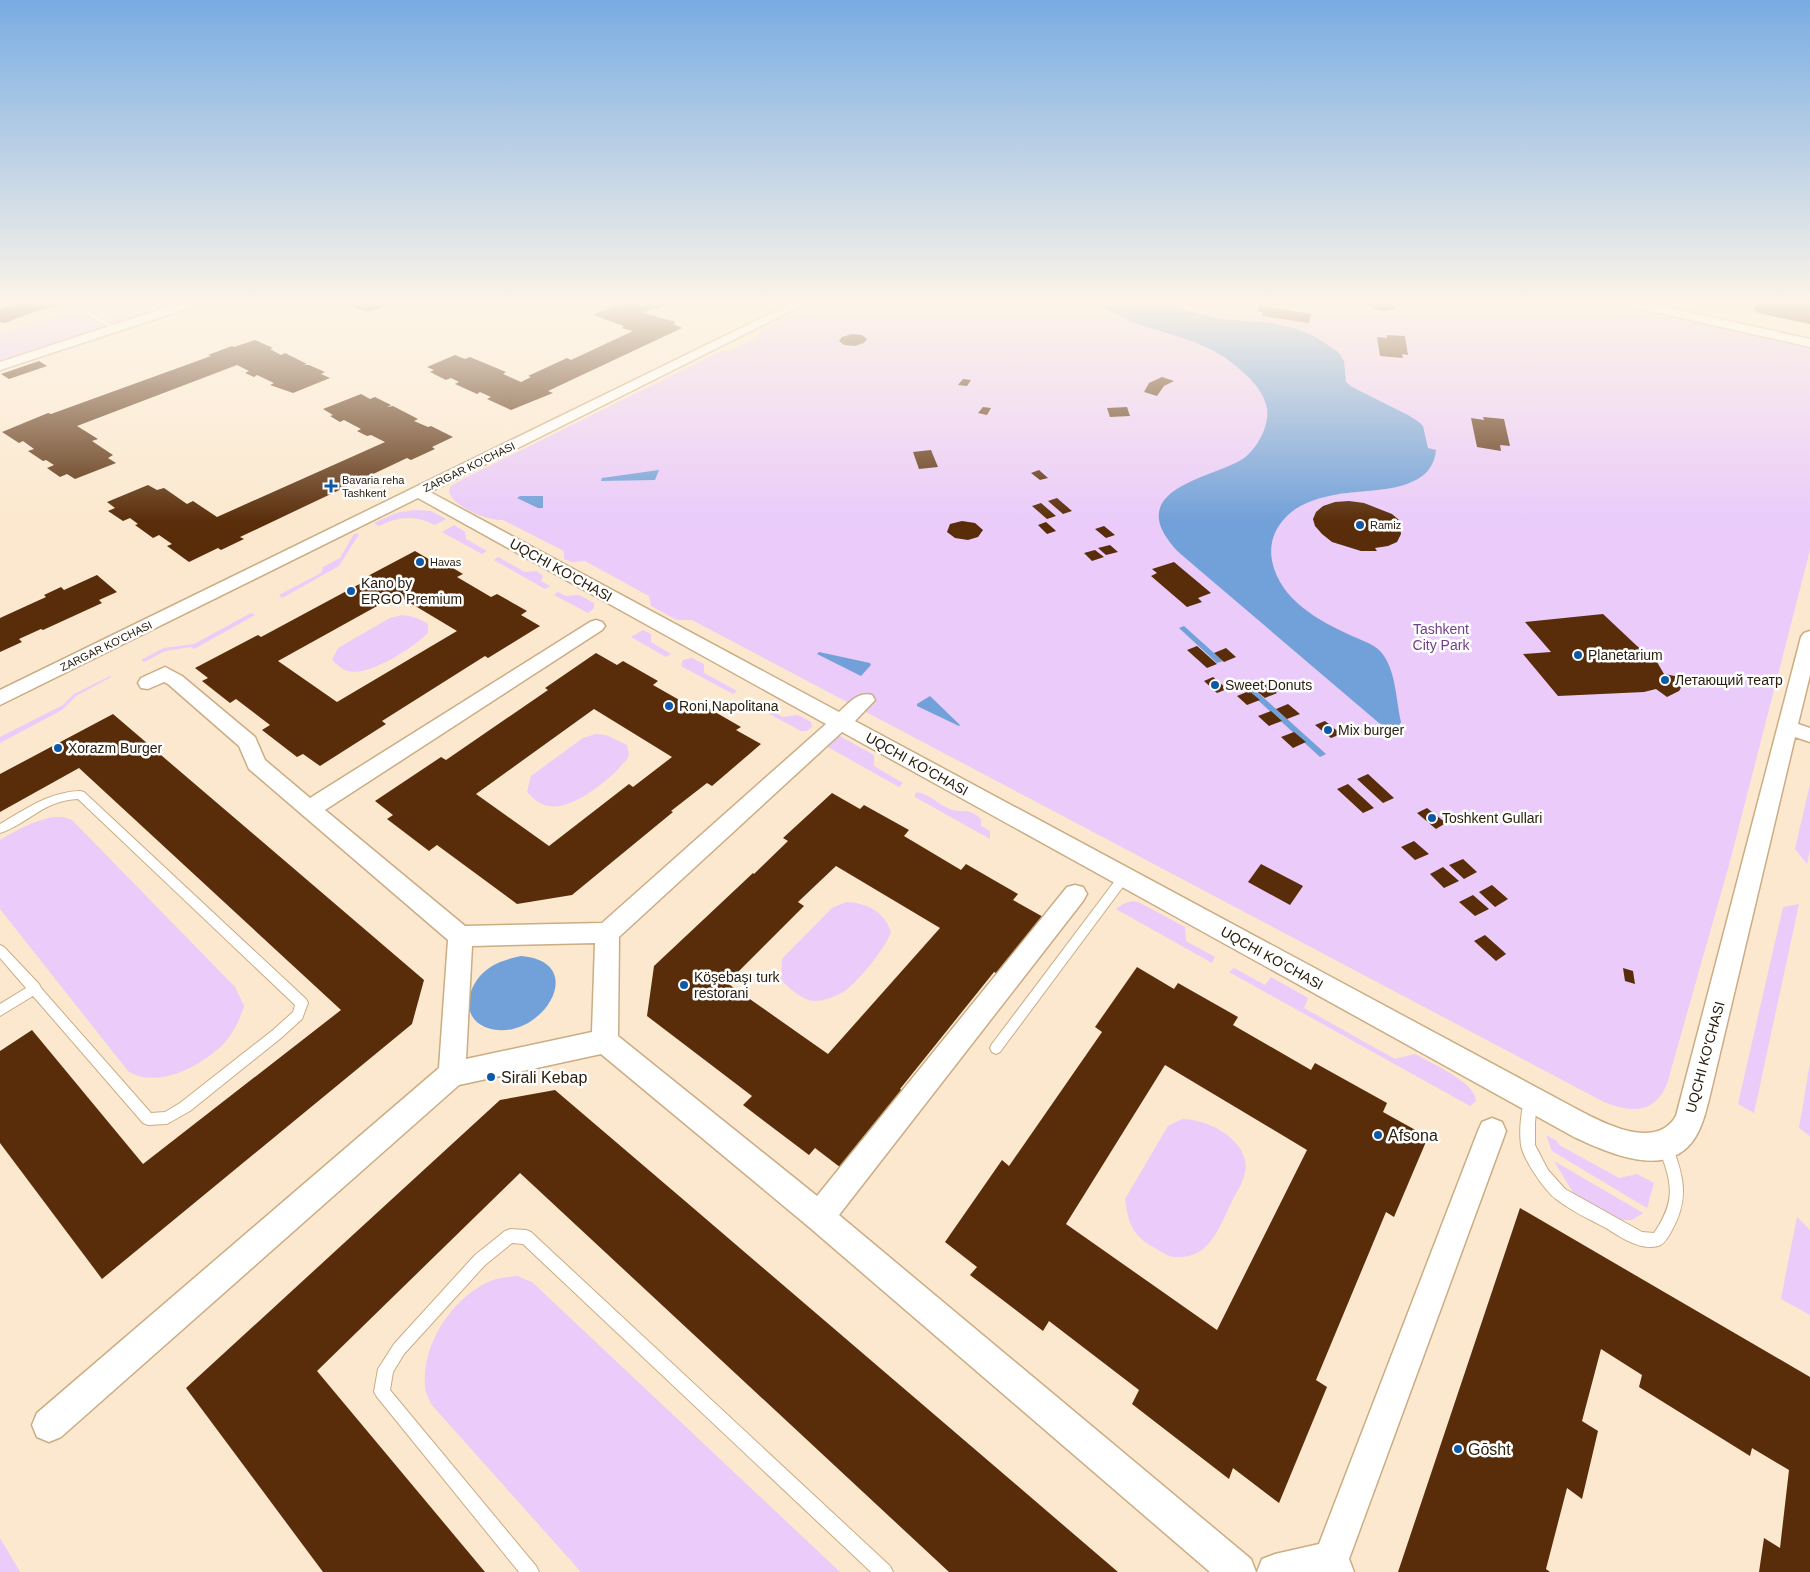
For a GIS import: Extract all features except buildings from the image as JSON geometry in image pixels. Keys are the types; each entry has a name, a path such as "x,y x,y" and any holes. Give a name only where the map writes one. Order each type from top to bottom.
{"street":[{"name":"ZARGAR KO'CHASI","path":"0,698 654,375"},
{"name":"UQCHI KO'CHASI","path":"418,492 1532,1098 1613,1140 1634,1145 1665,1146 1683,1131 1696,1095 1808,651"},
{"path":"309,809 596,626"},
{"path":"148,683 166,674 175,680 248,742 256,764 460,936 607,932 865,700"},
{"path":"1788,727 1810,735"},
{"path":"819,1216 1075,894"},
{"path":"605,1041 607,932"},
{"path":"452,1074 460,936"},
{"path":"605,1041 819,1216 1238,1572"},
{"path":"49,1425 452,1074 605,1041"},
{"path":"1275,1572 1334,1566 1492,1131"}],"lane":[{"path":"0,829 54,799 67,794 80,795 302,1003 298,1015 277,1034 185,1107 167,1118 148,1119 0,950"},
{"path":"996,1048 1124,877"},
{"path":"0,1011 35,988"},
{"path":"1532,1098 1528,1122 1528,1146 1543,1175 1560,1194 1641,1239 1657,1240 1668,1224 1677,1199 1677,1175 1665,1146"},
{"path":"530,1572 382,1392 386,1369 399,1349 480,1260 510,1236 526,1237 884,1572"}],"green space":[{"name":"Tashkent City Park","path":"672,375 1810,375 1810,550 1729,865 1667,1084 1656,1101 1649,1106 1633,1109 1614,1106 1604,1102 692,620 677,620 651,606 649,596 585,561 572,562 564,559 564,551 503,520 488,518 463,507 451,496 449,490 451,486"},
{"path":"415,510 431,511 446,519 435,525 414,518 394,520 379,526 374,523 396,513"},
{"path":"454,525 465,532 466,539 487,551 482,554 442,532"},
{"path":"354,534 359,534 339,566 282,598 279,595 321,573 323,567 340,558"},
{"path":"498,557 525,572 536,571 543,576 541,581 550,586 545,589 494,560"},
{"path":"558,592 566,596 579,595 594,603 594,608 588,613 554,595"},
{"path":"251,613 255,615 194,649 191,647 165,651 144,662 141,660 164,648 194,644"},
{"path":"402,615 422,620 428,624 428,633 413,646 391,660 357,672 348,671 332,660 338,648 390,618"},
{"path":"643,630 651,634 651,642 671,654 666,657 631,637"},
{"path":"692,658 704,664 704,673 737,691 733,694 681,666 683,660"},
{"path":"110,676 76,696 62,710 0,743 0,737 63,705 74,694"},
{"path":"749,698 783,717 798,715 811,722 812,727 806,731 801,731 745,701"},
{"path":"596,734 606,735 627,745 629,756 615,773 594,790 570,803 559,806 543,804 527,792 531,776 583,738"},
{"path":"838,735 874,755 874,766 903,783 899,787 826,746"},
{"path":"1810,784 1810,850 1807,864 1795,849"},
{"path":"917,792 950,809 968,811 976,815 981,819 981,826 990,831 990,839 915,797"},
{"path":"53,817 63,817 72,820 235,987 244,1006 237,1024 223,1045 199,1063 175,1074 163,1077 150,1078 128,1071 0,909 0,840 32,823"},
{"path":"1133,901 1185,927 1186,941 1215,957 1212,963 1116,909 1123,904"},
{"path":"846,902 861,904 874,909 884,919 891,932 872,963 851,986 835,996 822,1000 809,1000 796,993 781,980 782,959 832,908"},
{"path":"1799,904 1754,1113 1738,1104 1783,907"},
{"path":"1234,968 1265,985 1271,977 1308,998 1304,1008 1395,1059 1415,1054 1441,1068 1469,1087 1476,1101 1470,1106 1229,972"},
{"path":"1810,1063 1810,1136 1799,1128"},
{"path":"1182,1119 1201,1122 1220,1130 1236,1143 1242,1151 1246,1166 1242,1183 1211,1240 1196,1253 1187,1257 1175,1257 1165,1254 1141,1239 1132,1228 1125,1199 1168,1126"},
{"path":"1546,1135 1557,1141 1559,1145 1619,1178 1637,1174 1654,1183 1647,1208 1552,1151"},
{"path":"1554,1161 1643,1213 1632,1220 1619,1220 1574,1194"},
{"path":"1797,1217 1810,1230 1810,1315 1781,1299"},
{"path":"517,1276 532,1282 840,1572 581,1572 431,1404 425,1386 425,1371 433,1341 449,1314 471,1292 484,1284 504,1277"},
{"path":"0,1538 20,1572 0,1572"}],"water":[{"path":"1247,375 1345,375 1346,382 1352,387 1419,422 1423,426 1428,448 1436,450 1432,465 1423,475 1410,483 1379,490 1334,495 1302,505 1291,512 1278,527 1273,537 1271,549 1276,575 1292,598 1314,616 1370,644 1381,652 1388,663 1393,679 1401,722 1398,728 1388,728 1379,723 1185,557 1167,538 1159,521 1160,507 1168,496 1196,479 1241,460 1257,444 1264,430 1267,408 1259,389"},
{"path":"659,470 655,480 601,481 602,478"},
{"path":"520,496 543,496 543,508 538,508 517,498"},
{"path":"1184,626 1223,661 1217,663 1179,628"},
{"path":"819,652 870,663 871,665 861,676 817,654"},
{"path":"1255,690 1326,754 1320,757 1249,692"},
{"path":"930,696 959,726 917,706 917,704"},
{"path":"521,956 543,962 553,973 555,987 550,1002 538,1015 523,1026 504,1030 485,1027 472,1016 469,1002 473,986 483,973 491,967 505,960"}],"place":[{"name":"Bavaria reha Tashkent","path":"331,486"},
{"name":"Ramiz","path":"1360,525"},
{"name":"Havas","path":"420,562"},
{"name":"Kano by ERGO Premium","path":"351,591"},
{"name":"Planetarium","path":"1578,655"},
{"name":"Летающий театр","path":"1665,680"},
{"name":"Sweet Donuts","path":"1215,685"},
{"name":"Roni Napolitana","path":"669,706"},
{"name":"Mix burger","path":"1328,730"},
{"name":"Xorazm Burger","path":"58,748"},
{"name":"Toshkent Gullari","path":"1432,818"},
{"name":"Köşebaşı turk restorani","path":"684,985"},
{"name":"Sirali Kebap","path":"491,1077"},
{"name":"Afsona","path":"1378,1135"},
{"name":"Gōsht","path":"1458,1449"}]}
